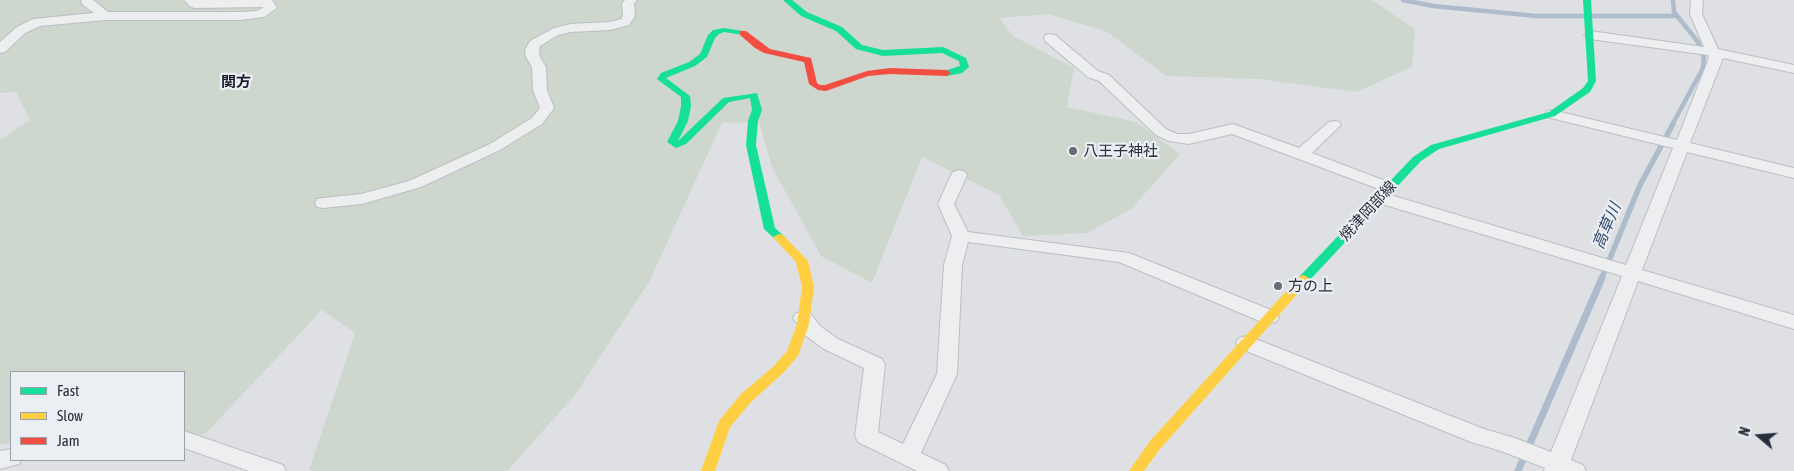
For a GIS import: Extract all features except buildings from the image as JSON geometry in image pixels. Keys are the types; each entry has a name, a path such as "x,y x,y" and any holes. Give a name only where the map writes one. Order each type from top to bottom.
{"street":[{"path":"88,0 86,1 104,16"},
{"path":"0,49 21,30 37,22 104,16 240,16 260,14 271,8 269,3 195,4 190,0"},
{"path":"323,203 362,199 415,184 495,147 537,121 547,108 540,90 539,67 532,50 535,44 554,32 571,28 610,26 625,22 629,16 628,4 631,0"},
{"path":"708,471 724,425 746,398 778,370 793,353 803,318 808,287 802,261 770,229 751,145 753,121 757,110 754,95 726,100 683,142 676,145 672,142 683,120 686,106 685,96 661,79 664,75 692,64 704,55 711,37 716,32 724,30 744,33 758,46 767,51 808,60 813,84 818,88 826,88 867,74 890,72 947,73 960,71 965,67 963,60 943,50 892,54 859,47 839,30 814,20 787,0"},
{"name":"焼津岡部線","path":"1136,471 1155,445 1246,343 1417,159 1435,147 1552,114 1587,90 1592,81 1587,0"},
{"path":"1246,343 1556,465 1626,272 1677,144 1716,58 1706,51 1696,14 1697,0"},
{"path":"1590,35 1706,51 1794,69"},
{"path":"1050,38 1093,74 1104,78 1161,132 1174,138 1190,139 1232,129 1301,155 1385,193 1590,261 1794,322"},
{"path":"1552,114 1794,173"},
{"path":"1301,155 1334,125"},
{"path":"908,457 947,374 953,265 962,236 946,204 959,175"},
{"path":"962,236 1123,257 1269,318"},
{"path":"803,318 813,331 832,344 875,364 866,436 938,471"},
{"path":"185,440 275,471"}],"shaded area":[{"path":"0,0 1372,0 1415,29 1412,67 1356,92 1259,79 1166,76 1107,32 1049,14 999,18 1013,36 1074,68 1067,107 1136,122 1180,154 1131,209 1087,233 1023,236 999,195 922,157 872,283 821,256 772,167 759,122 722,123 649,282 575,395 507,471 309,470 355,333 322,310 205,434 185,435 185,371 10,371 10,443 0,444 0,140 30,120 16,92 0,93"}],"waterway":[{"path":"1403,0 1433,6 1537,16 1677,16"},
{"name":"高草川","path":"1672,125 1703,68 1704,57 1698,42 1674,12 1673,0"},
{"name":"高草川","path":"1601,280 1640,185 1673,124"},
{"name":"高草川","path":"1518,471 1602,278"}],"traffic: fast":[{"path":"787,0 804,14 839,29 859,47 883,53 943,50 963,60 965,67 959,71 947,73"},
{"path":"1304,279 1417,159 1435,147 1552,114 1587,90 1592,81 1587,0"},
{"path":"743,33 724,30 716,32 711,37 704,55 692,64 664,75 661,79 685,96 686,106 683,121 672,142 676,145 683,142 726,100 754,95 757,110 753,121 751,145 770,229 779,237"}],"traffic: slow":[{"path":"708,471 724,425 746,398 778,370 793,353 803,324 808,287 802,261 779,237"},
{"path":"1136,471 1155,445 1304,279"}],"traffic: jam":[{"path":"743,33 767,51 808,60 813,84 818,87 826,88 867,74 890,71 947,73"}],"place":[{"name":"八王子神社","path":"1073,151"},
{"name":"方の上","path":"1278,286"}],"district":[{"name":"関方","path":"236,82"}]}
